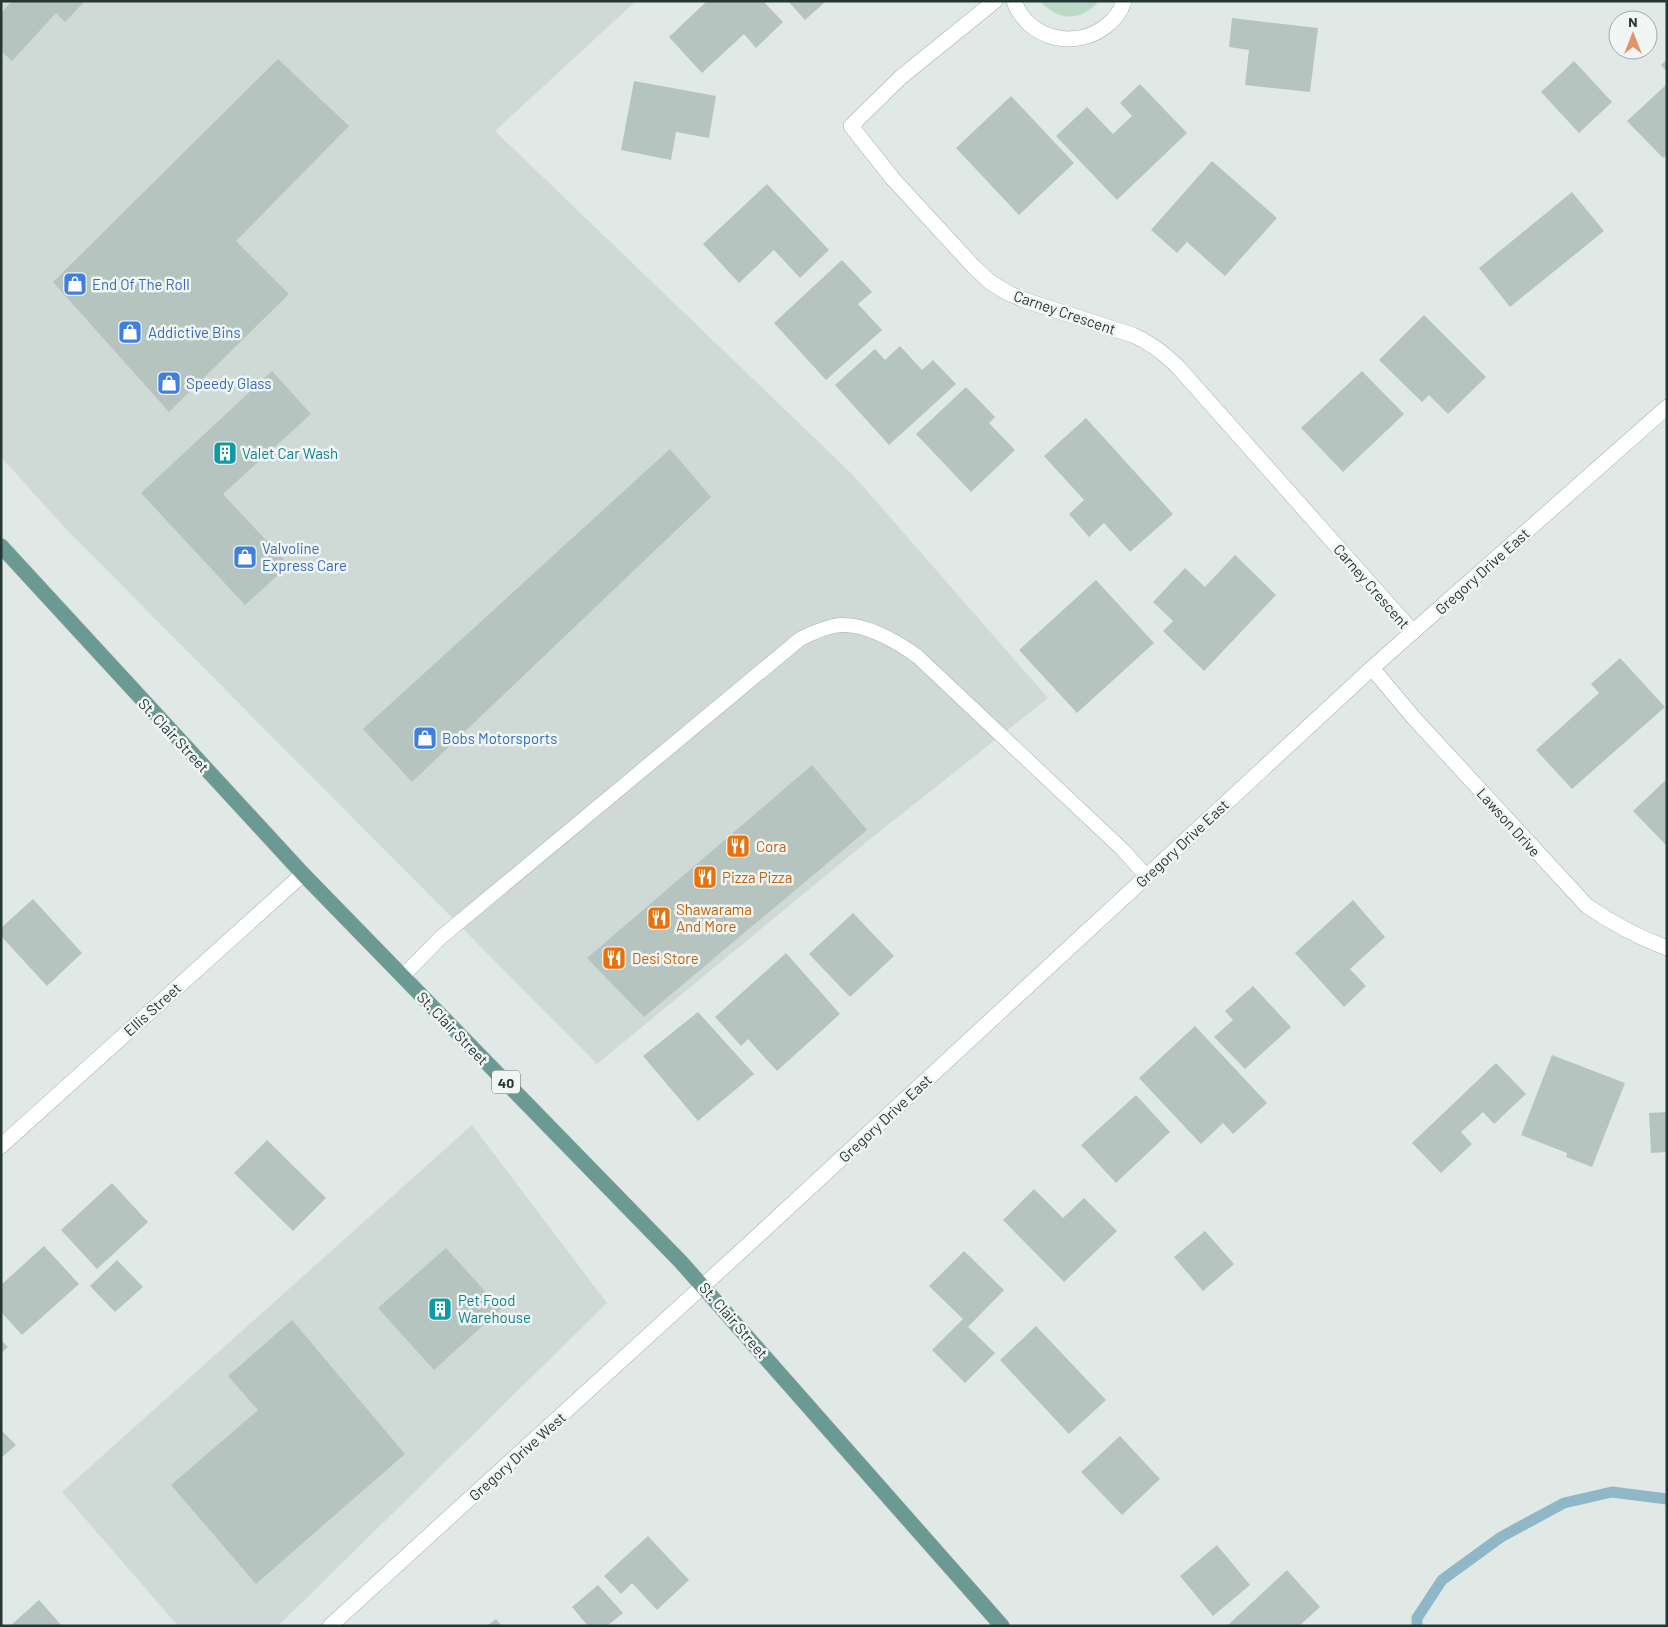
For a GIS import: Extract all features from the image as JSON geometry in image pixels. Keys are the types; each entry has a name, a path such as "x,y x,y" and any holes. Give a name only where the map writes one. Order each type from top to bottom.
{"main road":[{"name":"St. Clair Street","path":"1,546 303,874 703,1286 1002,1626"}],"street":[{"name":"Carney Crescent","path":"995,1 901,77 851,126 893,179 990,282 1008,293 1027,301 1133,335 1149,342 1164,354 1178,367 1413,632"},
{"path":"1014,1 1026,21 1042,33 1060,39 1079,39 1098,32 1113,21 1124,1"},
{"name":"Gregory Drive East","path":"703,1286 1372,668 1667,407"},
{"name":"Lawson Drive","path":"1372,668 1420,724 1587,906 1644,940 1667,948"},
{"name":"Ellis Street","path":"1,1146 303,874"},
{"name":"Gregory Drive West","path":"330,1626 703,1286"}],"lane":[{"path":"403,976 440,938 800,639 818,631 841,626 863,628 872,631 900,644 916,656 1123,850 1146,877"}],"shaded area":[{"path":"1,1 636,1 495,131 854,476 1048,698 869,840 597,1064 66,529 1,457"},
{"path":"472,1125 607,1303 278,1626 178,1626 62,1492"}],"green space":[{"path":"1040,1 1099,1 1085,13 1070,16 1054,12"}],"building":[{"path":"12,1 85,1 65,22 56,13 12,61 1,51 1,13"},
{"path":"707,1 763,1 783,22 756,48 744,34 702,73 669,37"},
{"path":"788,1 826,1 805,20"},
{"path":"1232,18 1318,28 1310,92 1245,85 1249,50 1229,47"},
{"path":"278,59 349,126 236,241 289,294 169,412 53,282"},
{"path":"1667,59 1667,72 1661,65"},
{"path":"1574,61 1612,102 1579,133 1541,92"},
{"path":"634,81 716,96 709,138 676,132 671,160 621,150"},
{"path":"1140,84 1187,133 1117,200 1056,136 1087,107 1113,134 1132,116 1120,103"},
{"path":"1667,84 1667,155 1663,158 1627,121"},
{"path":"1011,96 1074,163 1019,215 956,148"},
{"path":"1212,161 1277,218 1225,276 1187,242 1177,253 1151,230"},
{"path":"767,184 829,250 800,278 774,250 739,283 703,244"},
{"path":"1572,192 1604,231 1510,307 1479,268"},
{"path":"842,260 872,292 858,304 882,330 826,380 774,323"},
{"path":"1424,315 1486,377 1448,414 1429,395 1422,402 1379,360"},
{"path":"900,346 922,370 933,360 956,384 889,445 835,385 875,349 885,360"},
{"name":"Valet Car Wash","path":"272,371 311,414 223,494 289,565 245,605 141,493"},
{"path":"1362,371 1404,414 1343,472 1301,428"},
{"path":"966,387 995,417 989,423 1015,450 971,492 916,434"},
{"path":"1086,418 1173,514 1130,552 1104,523 1089,537 1069,514 1084,500 1044,456"},
{"path":"670,449 711,497 412,782 363,729"},
{"path":"1235,555 1276,595 1204,671 1163,631 1173,621 1153,602 1185,568 1205,587"},
{"path":"1096,580 1154,643 1077,713 1019,650"},
{"path":"1620,658 1665,707 1572,789 1536,750 1599,693 1591,684"},
{"path":"812,765 867,830 644,1017 587,958"},
{"path":"1667,779 1667,846 1633,811"},
{"path":"33,899 82,953 47,986 1,936 1,928"},
{"path":"1353,900 1385,937 1350,969 1366,986 1344,1007 1295,953"},
{"path":"853,913 894,956 850,997 809,954"},
{"path":"786,953 840,1014 777,1071 748,1039 741,1046 715,1017"},
{"path":"1253,986 1291,1027 1245,1069 1214,1037 1233,1020 1225,1011"},
{"path":"698,1012 754,1074 698,1121 643,1056"},
{"path":"1195,1026 1267,1103 1233,1134 1223,1123 1201,1144 1139,1078"},
{"path":"1552,1055 1625,1083 1592,1167 1566,1157 1567,1153 1521,1135"},
{"path":"1496,1063 1526,1094 1494,1124 1483,1112 1461,1132 1472,1144 1441,1173 1412,1143"},
{"path":"1136,1095 1170,1132 1116,1183 1081,1145"},
{"path":"1667,1112 1667,1152 1651,1153 1649,1113"},
{"path":"267,1140 326,1198 293,1231 234,1173"},
{"path":"112,1183 148,1222 97,1269 61,1230"},
{"path":"1034,1189 1063,1218 1084,1198 1117,1231 1064,1282 1003,1220"},
{"path":"1205,1231 1234,1264 1203,1291 1174,1257"},
{"path":"44,1246 79,1284 22,1335 1,1312 1,1285"},
{"name":"Pet Food Warehouse","path":"446,1248 501,1309 434,1370 378,1308"},
{"path":"964,1251 1004,1290 968,1327 995,1353 965,1383 932,1350 963,1319 929,1286"},
{"path":"117,1260 143,1287 115,1312 90,1286"},
{"path":"292,1320 405,1454 256,1584 171,1485 258,1410 228,1376"},
{"path":"1036,1326 1106,1400 1069,1434 1000,1360"},
{"path":"1,1340 8,1347 1,1353"},
{"path":"1,1430 16,1445 1,1458"},
{"path":"1120,1436 1160,1479 1122,1515 1081,1472"},
{"path":"648,1536 689,1580 657,1610 632,1583 621,1594 604,1576"},
{"path":"1217,1545 1250,1585 1213,1616 1180,1576"},
{"path":"1287,1570 1320,1607 1299,1626 1227,1626"},
{"path":"598,1585 623,1613 607,1626 588,1626 572,1607"},
{"path":"39,1600 62,1626 10,1626"},
{"path":"496,1619 502,1626 487,1626"}],"waterway":[{"path":"1417,1626 1417,1618 1442,1580 1501,1537 1564,1503 1612,1492 1667,1499"}],"place":[{"name":"End Of The Roll","path":"75,284"},
{"name":"Addictive Bins","path":"130,332"},
{"name":"Speedy Glass","path":"169,383"},
{"name":"Valet Car Wash","path":"225,453"},
{"name":"Valvoline Express Care","path":"245,557"},
{"name":"Bobs Motorsports","path":"425,738"},
{"name":"Cora","path":"738,846"},
{"name":"Pizza Pizza","path":"705,877"},
{"name":"Shawarama And More","path":"659,918"},
{"name":"Desi Store","path":"614,958"},
{"name":"Pet Food Warehouse","path":"440,1309"}]}
